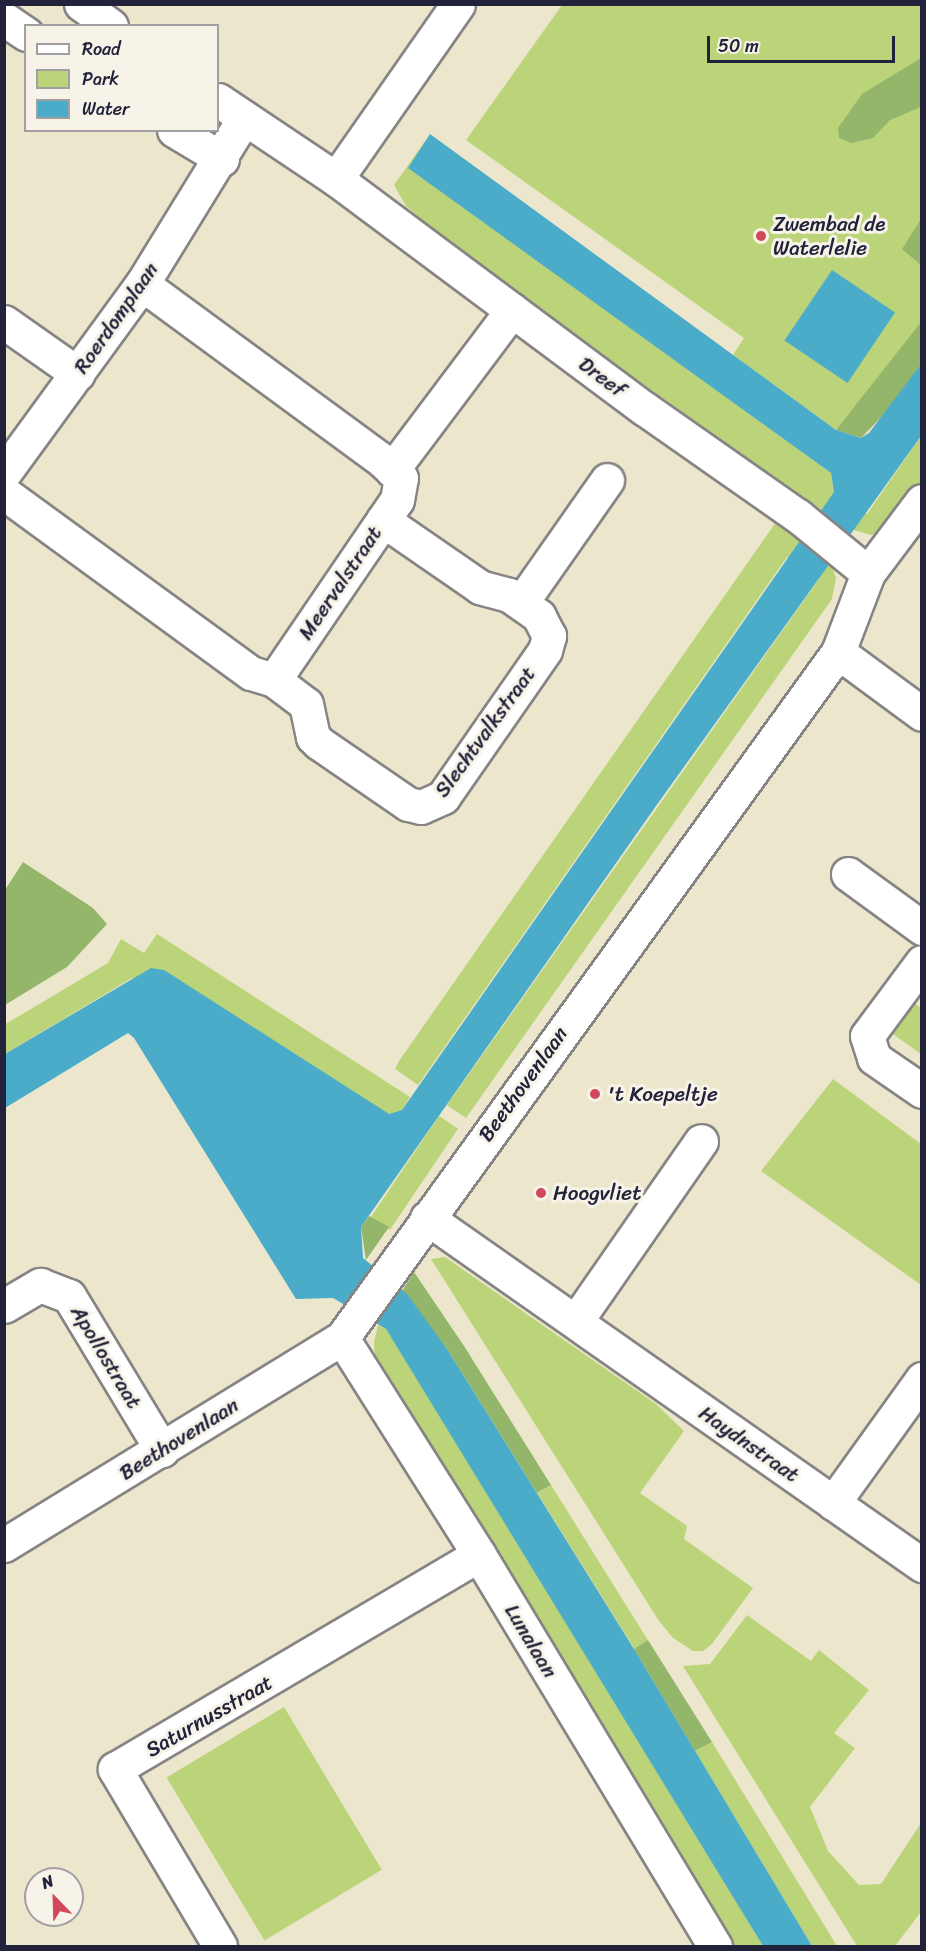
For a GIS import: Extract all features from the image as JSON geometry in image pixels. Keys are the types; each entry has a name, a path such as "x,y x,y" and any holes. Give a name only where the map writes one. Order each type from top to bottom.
{"street":[{"path":"81,4 108,24"},
{"path":"336,178 458,4"},
{"path":"4,19 24,33"},
{"name":"Dreef","path":"222,159 231,109 336,178 512,310 806,522 845,551 868,573"},
{"path":"177,132 222,159"},
{"name":"Roerdomplaan","path":"4,473 142,285 222,159"},
{"path":"142,285 392,470 512,310"},
{"path":"4,322 78,374"},
{"name":"Meervalstraat","path":"274,680 397,500 401,478 392,470"},
{"path":"520,603 607,480"},
{"path":"4,493 251,673 274,680"},
{"name":"Beethovenlaan","path":"4,1545 162,1450 350,1327 838,652 868,573 921,501"},
{"name":"Slechtvalkstraat","path":"274,680 306,704 313,736 319,743 408,804 432,804 443,797 545,650 549,636 545,625 520,603 509,595 480,587 383,520"},
{"path":"838,652 921,714"},
{"path":"848,874 921,928"},
{"path":"921,962 867,1036 874,1058 921,1091"},
{"path":"576,1321 702,1141"},
{"name":"Haydnstraat","path":"427,1218 921,1565"},
{"name":"Apollostraat","path":"4,1306 40,1285 69,1296 162,1450"},
{"name":"Lunalaan","path":"350,1327 479,1555 715,1947"},
{"path":"833,1503 921,1381"},
{"name":"Saturnusstraat","path":"220,1947 115,1769 479,1555"}],"green space":[{"name":"Zwembad de Waterlelie","path":"562,5 921,5 921,332 836,430 733,355 744,338 466,140"},
{"path":"921,58 921,107 890,120 873,138 851,143 839,138 838,128 862,94"},
{"path":"430,134 409,167 831,473 834,492 867,514 921,436 921,491 890,530 871,535 847,528 483,271 406,206 394,185"},
{"path":"921,219 921,265 902,249"},
{"path":"921,322 921,364 892,406 861,438 836,430"},
{"path":"776,522 830,560 836,578 832,599 466,1118 447,1105 819,579 787,557 418,1085 395,1069 399,1061"},
{"path":"23,862 93,908 107,924 67,967 5,1005 5,890"},
{"path":"157,934 410,1097 402,1110 389,1114 132,978 5,1054 4,1025 108,963 121,939 144,953"},
{"path":"910,1000 921,1008 921,1054 887,1030"},
{"path":"833,1079 921,1144 921,1285 761,1171"},
{"path":"439,1116 458,1129 390,1230 371,1217"},
{"path":"369,1216 389,1227 366,1260 361,1227"},
{"path":"445,1257 656,1404 684,1431 640,1493 687,1526 684,1539 753,1588 712,1644 703,1651 693,1651 673,1638 659,1621 431,1259"},
{"path":"414,1272 464,1346 551,1485 537,1493 447,1349 402,1291"},
{"path":"378,1325 386,1329 488,1491 763,1946 725,1946 375,1363 374,1342"},
{"path":"551,1485 648,1640 634,1649 537,1493"},
{"path":"747,1615 811,1661 819,1650 869,1690 834,1733 855,1748 810,1807 828,1851 859,1885 881,1884 921,1823 921,1912 895,1946 857,1946 683,1666 710,1664"},
{"path":"648,1640 712,1742 695,1751 634,1649"},
{"path":"284,1707 382,1870 264,1940 167,1778"},
{"path":"712,1742 837,1946 812,1946 695,1751"}],"water":[{"path":"430,134 836,430 861,438 869,433 921,364 921,436 656,806 361,1227 363,1258 407,1294 447,1349 634,1649 812,1946 763,1946 386,1329 333,1298 296,1299 134,1038 128,1033 5,1108 5,1054 151,968 164,970 389,1114 402,1110 834,492 831,473 408,168"},
{"path":"832,270 895,312 847,383 784,340"}],"place":[{"name":"Zwembad de Waterlelie","path":"761,236"},
{"name":"'t Koepeltje","path":"595,1094"},
{"name":"Hoogvliet","path":"541,1193"}]}
